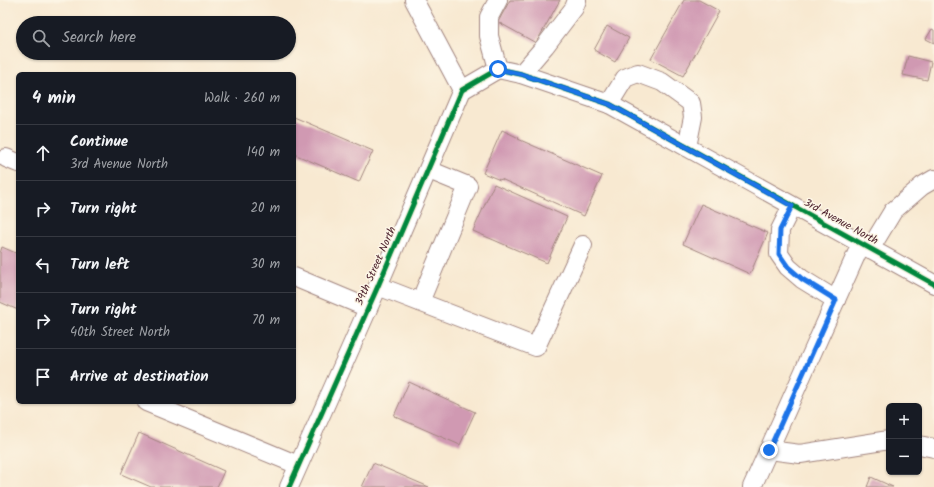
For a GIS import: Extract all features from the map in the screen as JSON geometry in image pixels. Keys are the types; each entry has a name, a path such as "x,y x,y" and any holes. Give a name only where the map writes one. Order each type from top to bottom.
{"street":[{"path":"414,0 462,90 498,69 489,36 489,17 498,0"},
{"path":"521,74 574,8 577,0"},
{"name":"3rd Avenue North","path":"498,69 521,74 609,104 934,284"},
{"path":"609,104 625,78 638,73 662,82 691,103 693,117 687,147"},
{"name":"39th Street North","path":"289,487 429,170 462,90"},
{"path":"420,302 468,186 429,170"},
{"path":"752,487 836,300 865,247 893,211 922,186 934,179"},
{"path":"792,206 780,230 779,254 788,267 802,279 836,300"},
{"path":"378,286 536,347 583,245"},
{"path":"296,278 368,308"},
{"path":"151,404 298,465"},
{"path":"769,450 800,454 886,440"},
{"path":"922,446 934,448"}],"building":[{"path":"510,0 560,0 536,43 498,22"},
{"path":"684,0 699,0 719,11 683,76 651,59"},
{"path":"607,26 629,38 615,62 594,50"},
{"path":"932,29 934,30 934,43 926,39"},
{"path":"908,56 931,62 927,80 903,75"},
{"path":"296,118 373,151 359,182 296,155"},
{"path":"502,130 519,138 518,139 602,176 584,216 501,179 500,180 483,173"},
{"path":"494,184 567,217 547,263 473,231"},
{"path":"701,204 768,233 750,274 683,244"},
{"path":"2,247 16,253 16,309 0,302 0,253"},
{"path":"409,382 475,412 460,445 394,416"},
{"path":"139,433 224,471 217,487 151,487 121,474"},
{"path":"373,463 429,487 362,487"},
{"path":"871,477 893,487 867,487"}],"cycle path":[{"path":"289,487 378,286 462,90 498,69 521,74 609,104 934,284"}],"route":[{"path":"498,69 521,74 609,104 792,206 780,230 779,254 788,267 802,279 836,300 769,450"}]}
